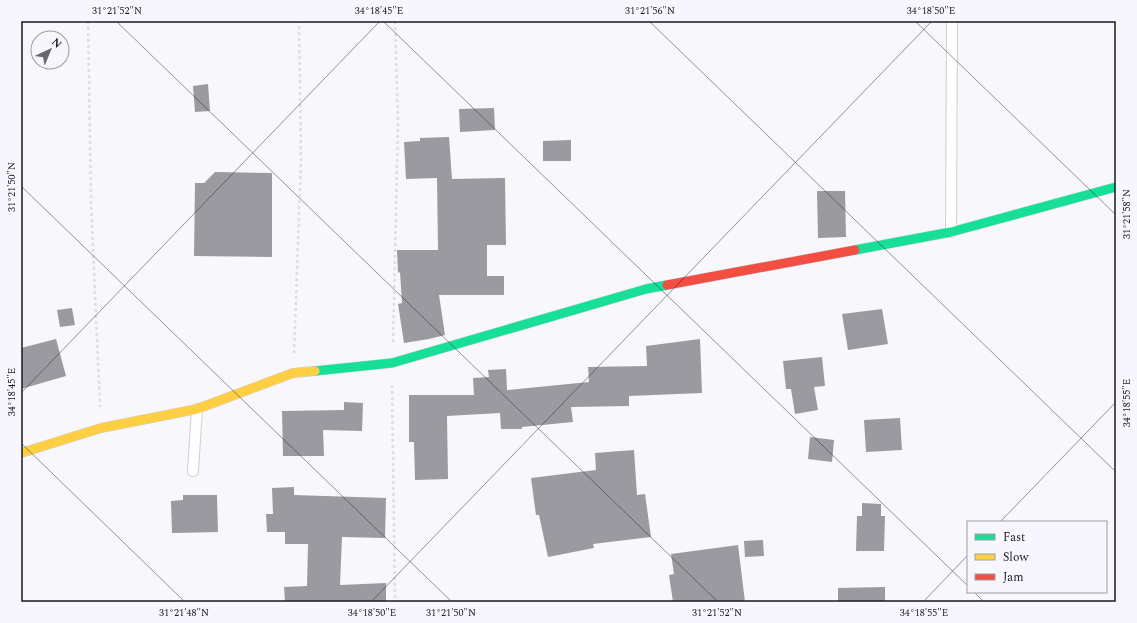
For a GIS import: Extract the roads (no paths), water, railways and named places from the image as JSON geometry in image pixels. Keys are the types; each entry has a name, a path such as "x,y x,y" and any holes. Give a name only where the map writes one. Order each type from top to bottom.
{"street":[{"path":"21,453 101,428 197,409 293,373 392,363 646,289 951,232 1116,187"}],"lane":[{"path":"951,232 952,21"},
{"path":"193,471 197,409"}]}
